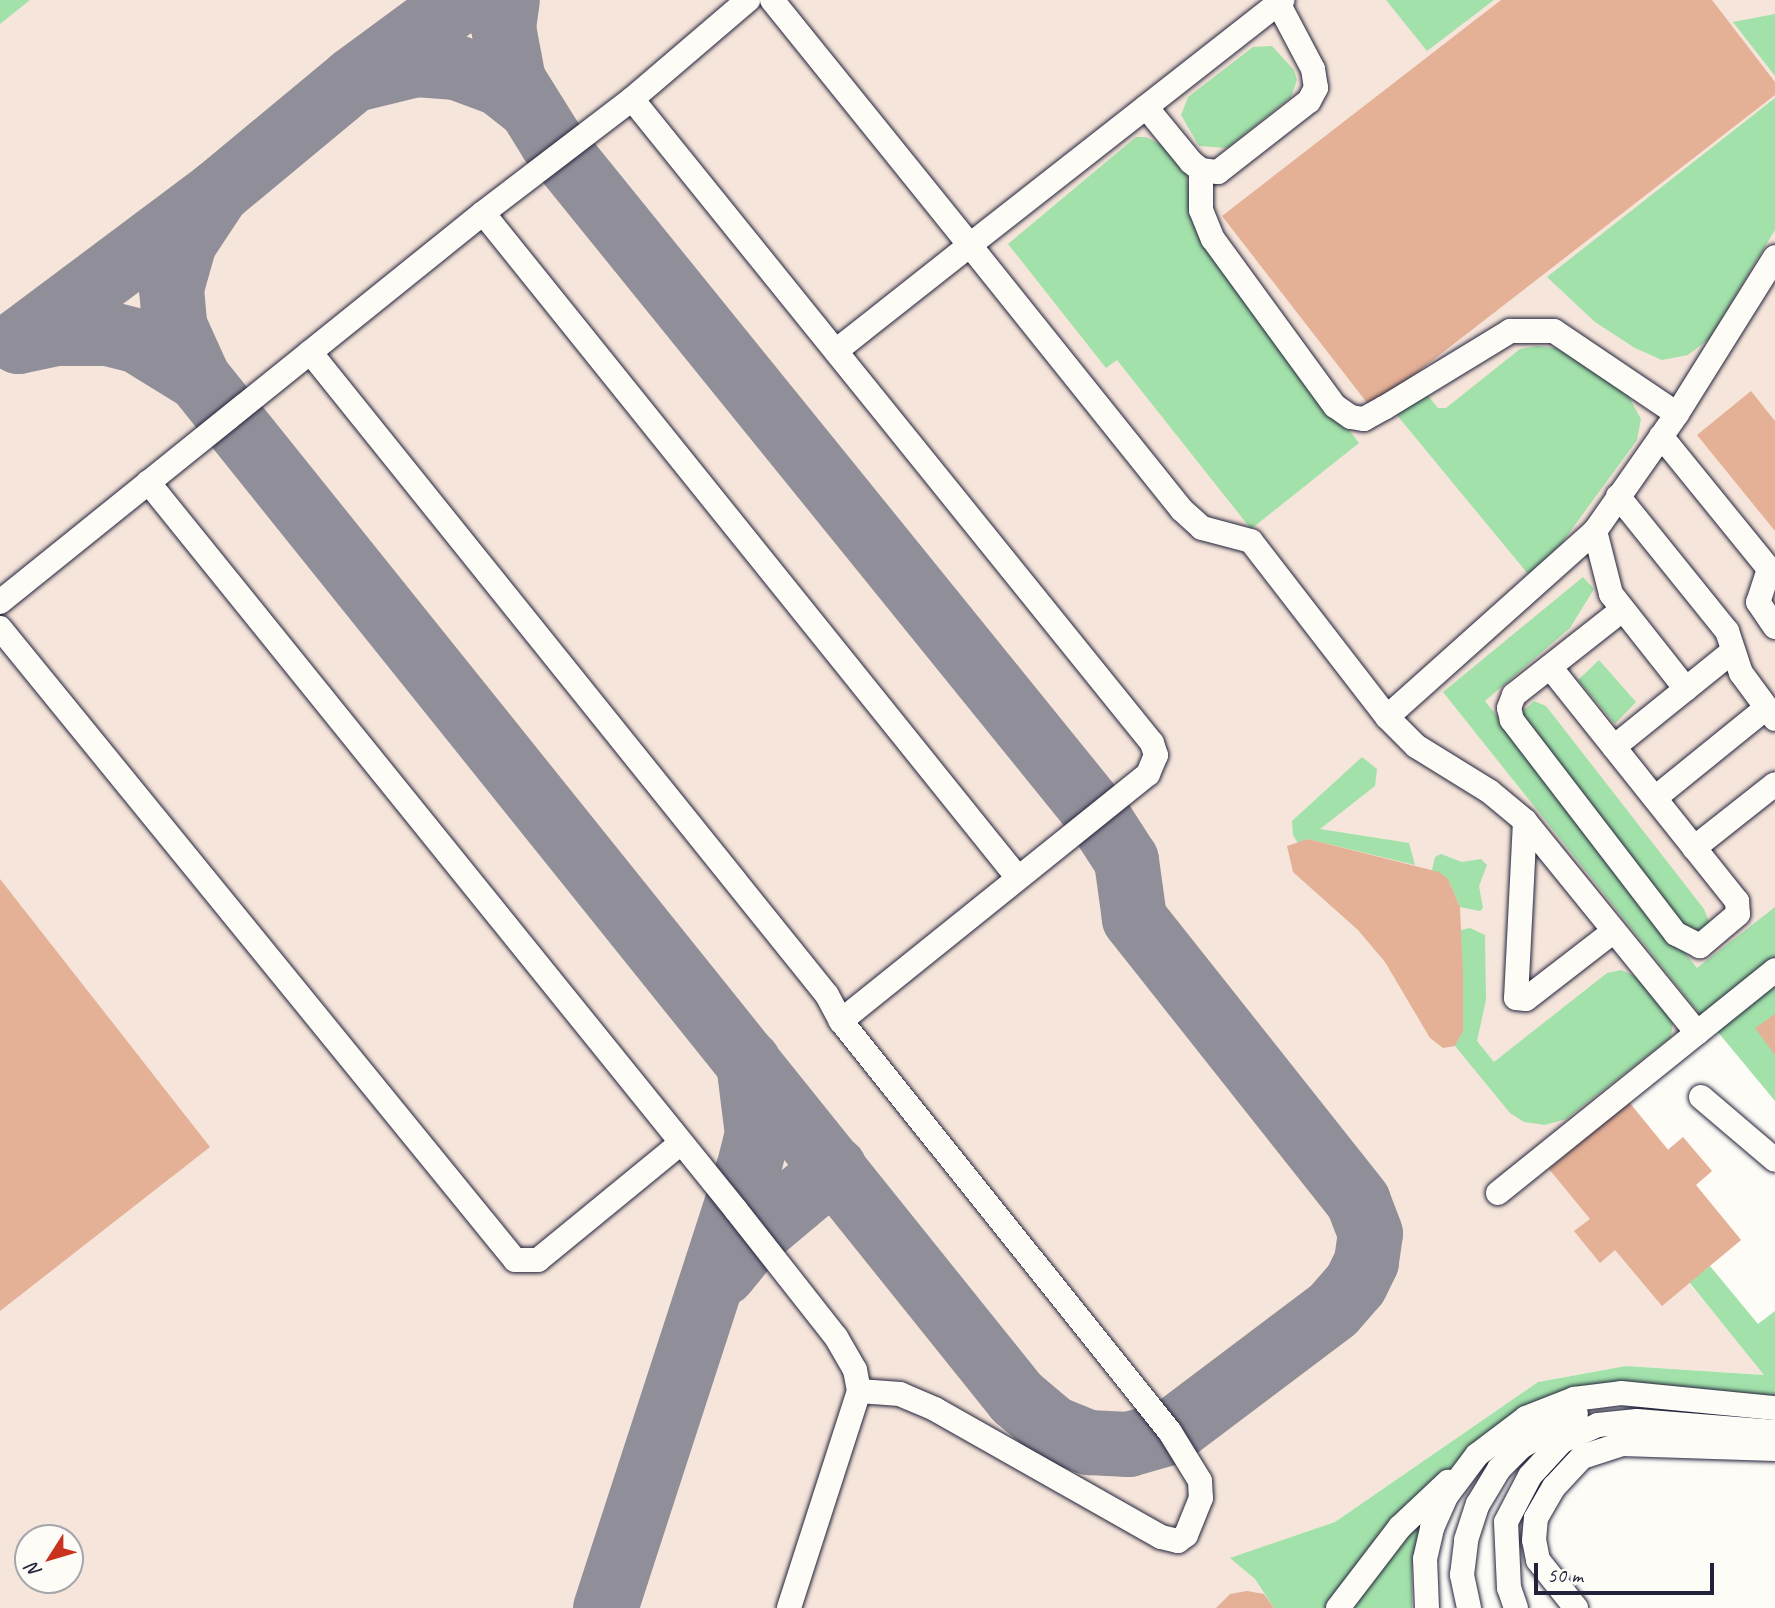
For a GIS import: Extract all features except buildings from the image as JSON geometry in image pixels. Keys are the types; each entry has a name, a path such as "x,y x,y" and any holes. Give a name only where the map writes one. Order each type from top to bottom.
{"lane":[{"path":"0,602 483,213 632,99 748,0"},
{"path":"772,0 1182,510 1202,528 1251,541 1387,717 1416,746 1489,791 1525,821 1697,1033"},
{"path":"836,351 1146,107 1281,2 1313,69 1316,88 1308,101 1218,173 1201,170 1146,107"},
{"path":"632,99 1152,743 1156,755 1148,774 841,1021"},
{"path":"1201,170 1201,210 1213,239 1335,406 1351,416 1364,419 1510,331 1554,331 1677,414"},
{"path":"483,213 1018,878"},
{"path":"1387,717 1595,531 1677,414 1775,257"},
{"path":"310,352 819,984 841,1021 1170,1432 1200,1481 1201,1498 1186,1535 1178,1541 1161,1537 935,1409 900,1394 859,1391"},
{"path":"1661,436 1769,569 1758,602 1775,627"},
{"path":"148,482 836,1337 855,1370 859,1391 789,1608"},
{"path":"1618,496 1712,611 1741,673 1771,714 1655,798"},
{"path":"1595,531 1611,594 1686,690"},
{"path":"1550,667 1740,909 1700,946 1676,934 1512,720 1509,708 1514,695 1622,610"},
{"path":"0,628 515,1260 538,1260 681,1143"},
{"path":"1615,747 1733,651"},
{"path":"1694,848 1775,784"},
{"path":"1525,821 1516,998 1526,999 1614,931"},
{"path":"1498,1193 1775,970"},
{"path":"1700,1097 1775,1160"},
{"path":"1338,1608 1400,1527 1477,1455 1526,1418 1574,1399 1621,1393 1775,1410"},
{"path":"1468,1608 1462,1575 1466,1541 1479,1504 1499,1469 1550,1426 1581,1412 1633,1404 1775,1410"},
{"path":"1516,1608 1509,1588 1506,1522 1530,1476 1562,1441 1598,1425 1637,1421 1775,1432"},
{"path":"1576,1608 1538,1559 1534,1540 1536,1518 1554,1487 1582,1457 1622,1444 1775,1449"},
{"path":"1427,1608 1425,1559 1432,1528 1447,1495 1477,1455"}],"shaded area":[{"path":"0,0 1775,0 1775,984 1629,1102 1668,1149 1683,1137 1712,1171 1696,1185 1741,1240 1689,1283 1765,1375 1626,1366 1538,1382 1335,1522 1231,1558 1255,1579 1274,1608 0,1608"}],"green space":[{"path":"0,0 30,0 0,24"},
{"path":"1386,0 1494,0 1427,51"},
{"path":"1775,14 1775,76 1733,22"},
{"path":"1272,46 1294,70 1297,80 1291,97 1227,148 1199,146 1181,115 1188,97 1253,47"},
{"path":"1775,98 1775,230 1709,339 1688,355 1662,360 1635,348 1595,322 1547,277"},
{"path":"1136,137 1146,137 1167,148 1185,170 1198,230 1359,443 1251,529 1117,360 1106,368 1008,244"},
{"path":"1538,346 1557,348 1624,388 1641,419 1637,440 1561,544 1528,574 1396,414 1425,392 1438,408 1446,408 1520,349"},
{"path":"1583,577 1594,589 1570,628 1485,701 1697,968 1775,907 1775,959 1703,1018 1443,692"},
{"path":"1599,660 1636,702 1615,724 1578,680"},
{"path":"1534,701 1546,706 1704,909 1710,924 1699,932 1686,932 1521,713"},
{"path":"1362,757 1377,769 1375,786 1320,829 1409,843 1415,865 1308,839 1298,843 1293,835 1292,821"},
{"path":"1441,854 1462,862 1481,859 1487,865 1479,886 1483,908 1480,911 1460,907 1448,879 1432,870 1435,857"},
{"path":"1470,928 1485,935 1486,1000 1477,1041 1494,1062 1607,973 1621,970 1642,979 1673,1022 1671,1037 1566,1119 1545,1125 1524,1122 1510,1113 1455,1046 1463,1031 1461,930"},
{"path":"1775,984 1775,1101 1717,1031"},
{"path":"1710,1266 1758,1324 1775,1311 1775,1396 1622,1384 1464,1455 1411,1507 1330,1608 1274,1608 1255,1579 1230,1558 1335,1522 1538,1382 1626,1366 1764,1375 1689,1282"},
{"path":"1424,1515 1412,1565 1412,1608 1347,1608"}],"taxiway":[{"path":"18,341 217,192 353,79 460,0"},
{"path":"217,192 184,242 171,288 174,325 198,378 1016,1397 1053,1428 1088,1442 1128,1444 1170,1432 1333,1309 1355,1284 1366,1261 1370,1233 1358,1201 1134,918 1126,860 1097,815 551,141 513,80 503,27 507,0"},
{"path":"359,78 416,64 456,67 499,83 525,103"},
{"path":"18,341 56,333 107,333 138,341 198,378"},
{"path":"605,1608 748,1169 757,1134 748,1062"},
{"path":"723,1273 755,1234 834,1168"}]}
